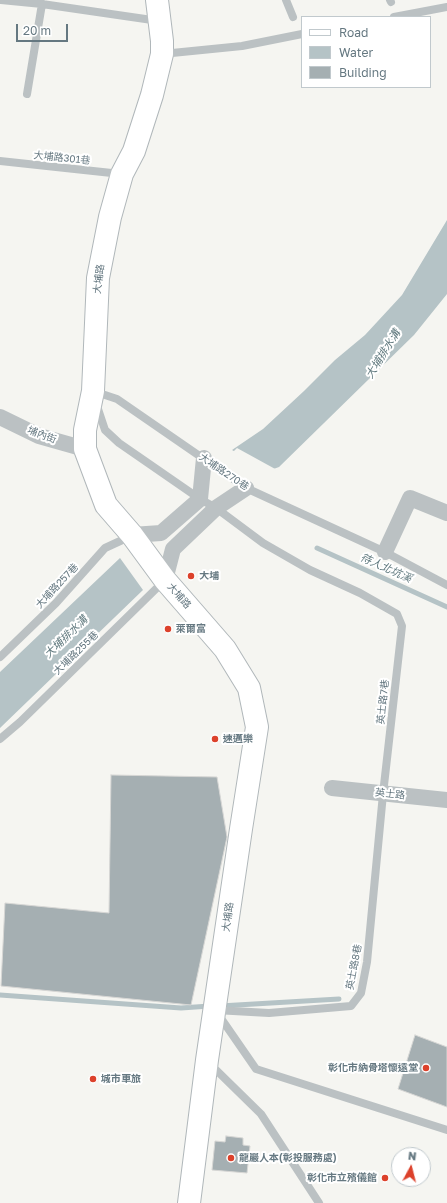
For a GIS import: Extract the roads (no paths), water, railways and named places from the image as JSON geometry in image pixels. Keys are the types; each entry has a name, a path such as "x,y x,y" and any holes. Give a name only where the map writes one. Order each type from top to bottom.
{"main road":[{"name":"大埔路","path":"157,0 162,54 152,95 134,151 122,174 110,217 98,278 93,391 85,430 85,449 106,505 132,535 165,580 229,655 249,688 257,727 207,1060 189,1203"}],"street":[{"name":"埔內街","path":"0,417 39,436 85,449"},
{"path":"132,535 161,533 200,499 204,458"},
{"path":"165,580 173,549 216,508 246,488"},
{"path":"384,552 410,498 447,513"},
{"name":"英士路","path":"332,788 447,800"}],"lane":[{"path":"1,0 41,2 160,21"},
{"path":"286,0 293,17"},
{"path":"27,94 41,2"},
{"path":"399,16 447,7"},
{"path":"162,54 242,46 301,34"},
{"name":"大埔路301巷","path":"0,161 122,174"},
{"path":"93,391 105,430 119,443 200,499 216,508"},
{"name":"大埔路270巷","path":"93,391 117,399 246,488 384,552 447,585"},
{"name":"英士路7巷","path":"216,508 263,543 310,570 360,592 397,614 402,626 383,794"},
{"name":"大埔路257巷","path":"0,657 56,604 105,548 132,535"},
{"name":"大埔路255巷","path":"0,739 20,722 165,580"},
{"name":"英士路8巷","path":"215,1010 270,1012 351,1006 361,993 367,962 383,794"},
{"path":"215,1010 256,1069 447,1130"},
{"path":"207,1060 260,1114 319,1203"}],"water":[{"name":"大埔排水溝","path":"447,220 447,294 414,335 279,467 268,471 232,450 263,429 335,360 365,335 402,295"},
{"name":"大埔排水溝","path":"120,558 143,590 0,728 0,672"}],"waterway":[{"name":"待人北坑溪","path":"317,548 447,607"},
{"path":"0,995 181,1008 210,1006"},
{"path":"220,1006 339,999"}],"place":[{"name":"大埔","path":"191,576"},
{"name":"萊爾富","path":"168,629"},
{"name":"速邁樂","path":"215,739"},
{"name":"彰化市納骨塔懷遠堂","path":"426,1068"},
{"name":"城市車旅","path":"93,1079"},
{"name":"龍巖人本(彰投服務處)","path":"231,1158"},
{"name":"彰化市立殯儀館","path":"385,1178"}]}
